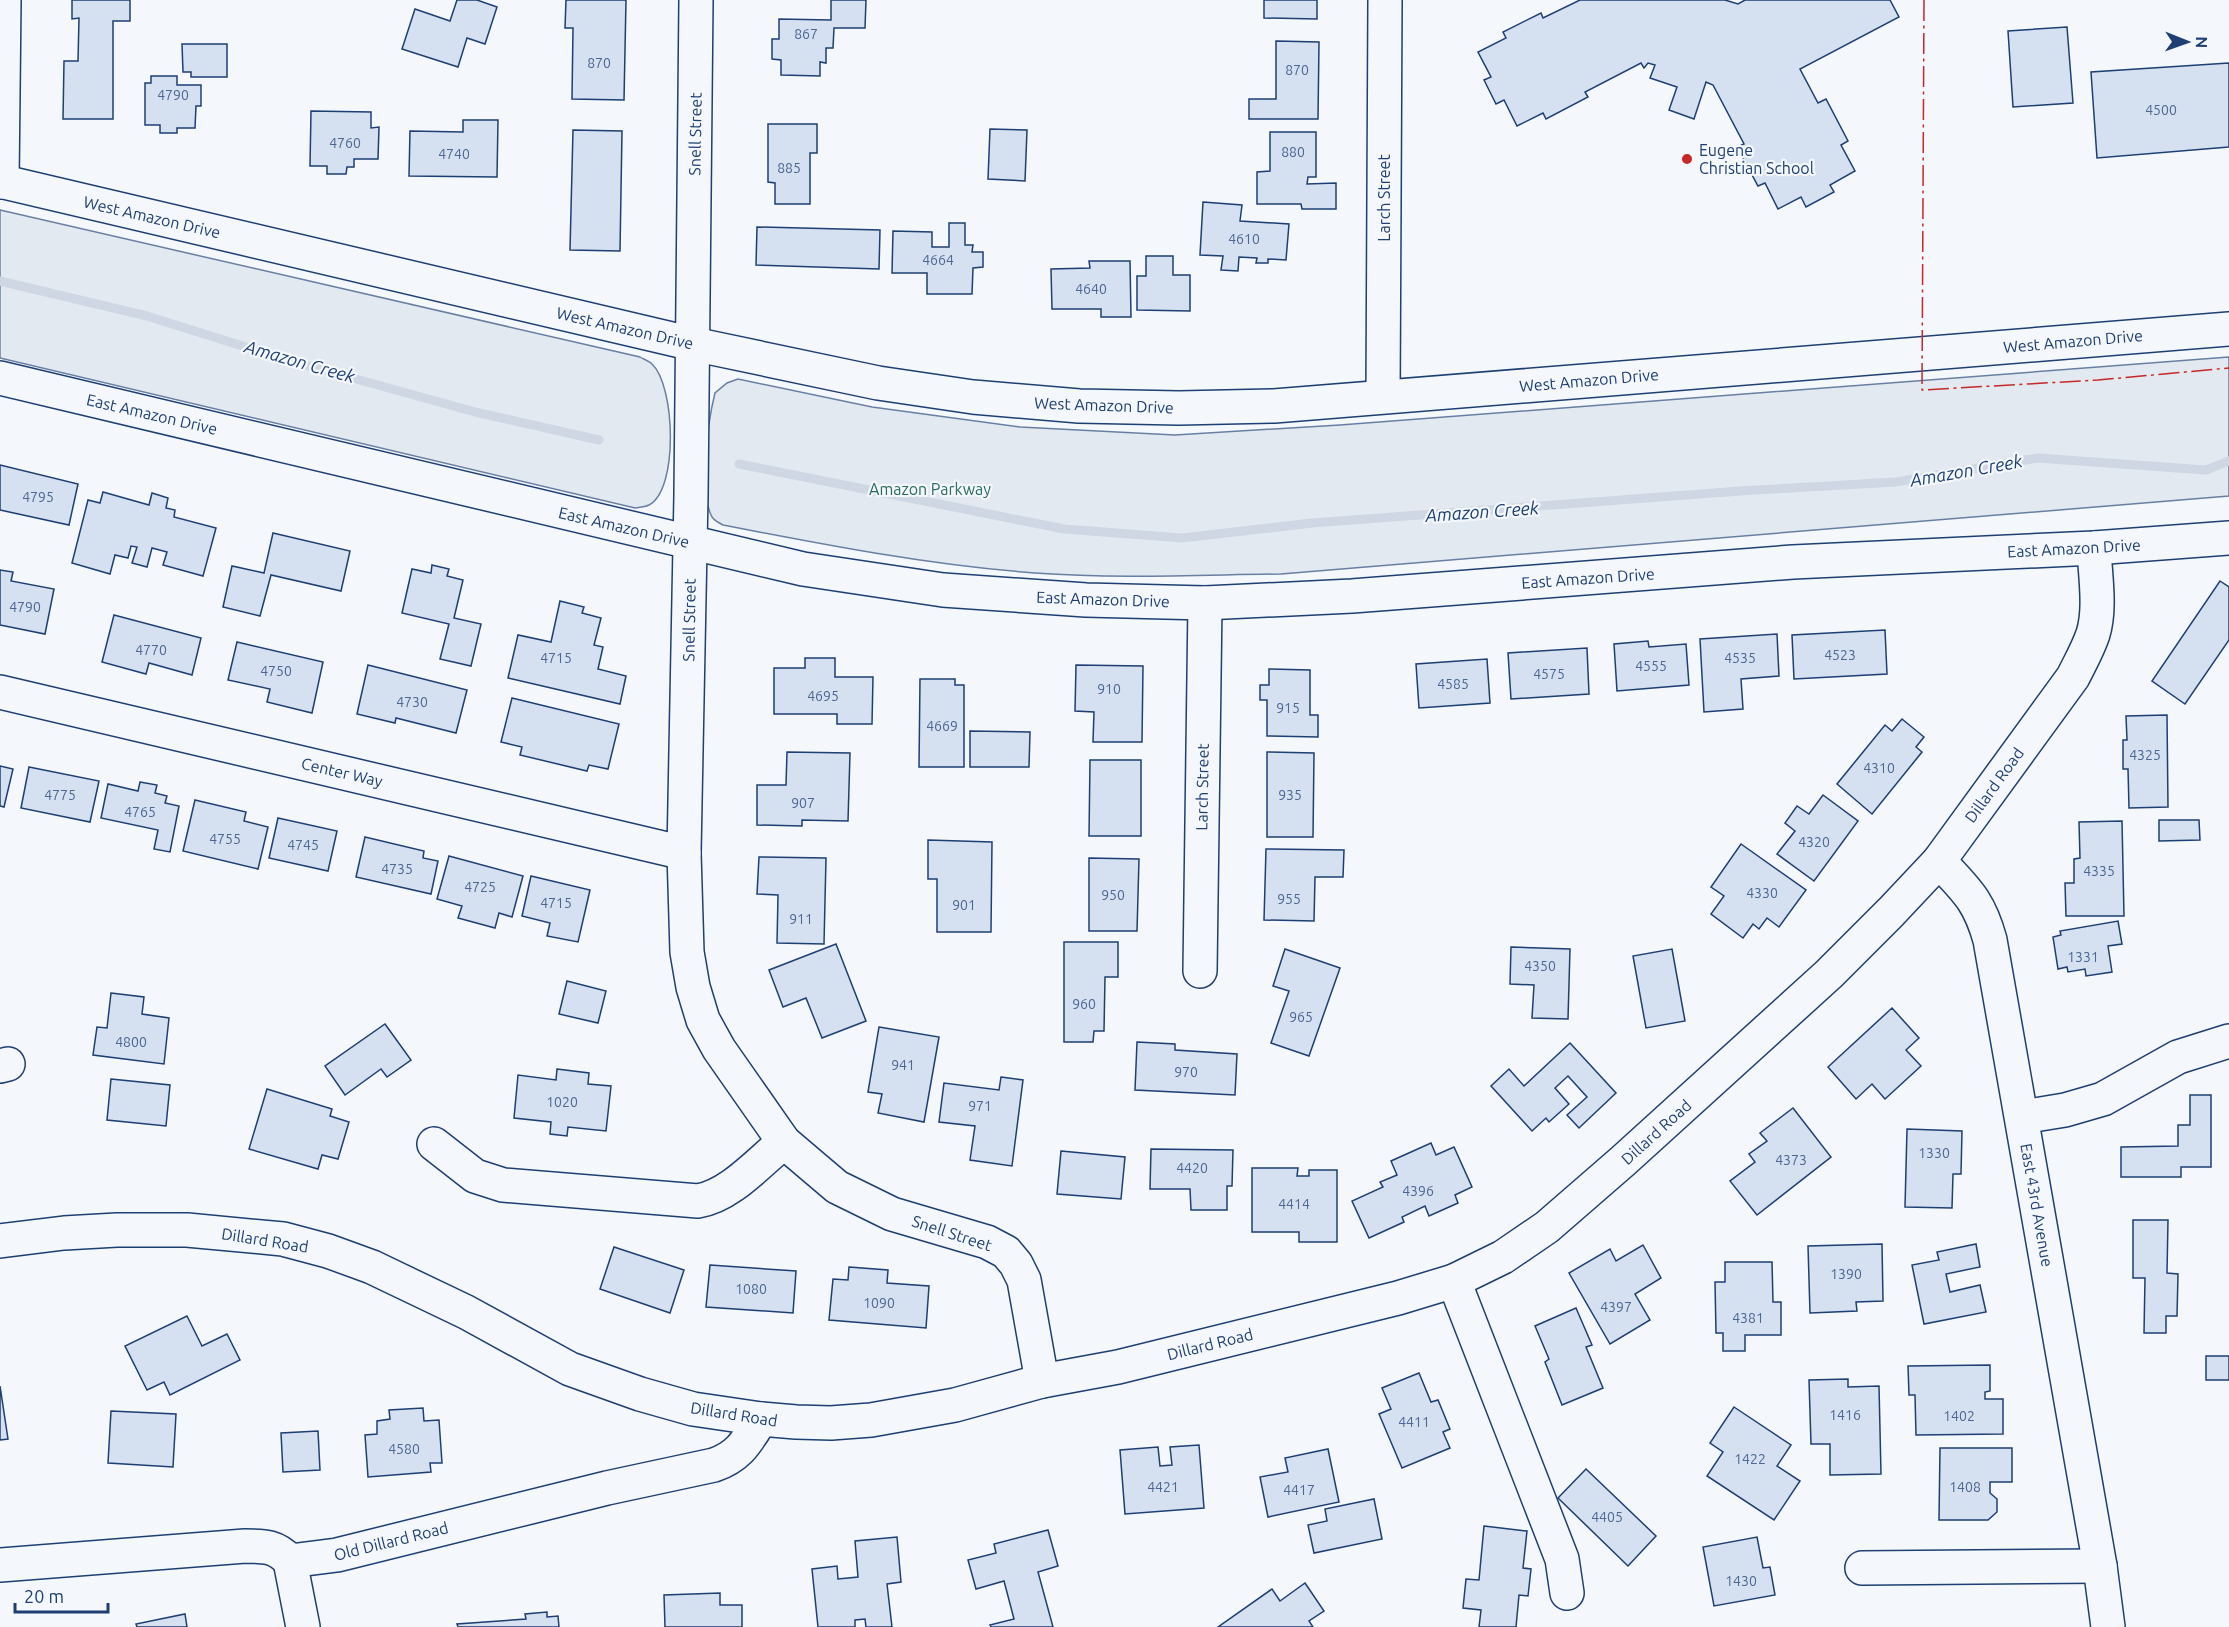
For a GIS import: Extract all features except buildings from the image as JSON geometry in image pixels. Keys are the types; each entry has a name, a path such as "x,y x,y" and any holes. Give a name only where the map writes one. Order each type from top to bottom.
{"street":[{"path":"1,182 4,0"},
{"name":"Snell Street","path":"696,0 693,344 684,853 687,952 693,987 703,1020 719,1049 784,1142 837,1186 892,1214 987,1242 1006,1252 1016,1264 1024,1280 1042,1381"},
{"name":"Larch Street","path":"1383,396 1385,0"},
{"name":"West Amazon Drive","path":"1,182 693,344 878,383 973,397 1079,406 1179,408 1274,406 2229,329"},
{"name":"East Amazon Drive","path":"0,378 803,569 943,590 1086,600 1205,603 1352,596 1793,562 2094,548 2229,538"},
{"name":"Dillard Road","path":"0,1241 64,1233 117,1230 186,1230 283,1239 328,1251 420,1289 570,1369 640,1394 693,1408 761,1419 831,1423 871,1420 955,1405 1042,1381 1129,1364 1398,1298 1454,1281 1503,1257 1547,1227 1829,974 1892,912 1939,861 2073,677 2085,653 2093,631 2096,612 2094,548"},
{"name":"Larch Street","path":"1200,971 1205,603"},
{"name":"Center Way","path":"0,692 684,853"},
{"name":"East 43rd Avenue","path":"1939,861 1974,898 1984,917 1990,940 2100,1566 2108,1627"},
{"path":"2022,1117 2065,1110 2103,1099 2178,1057 2229,1041"},
{"path":"434,1144 475,1176 503,1185 698,1201 710,1199 723,1192 784,1142"},
{"path":"1454,1281 1562,1559 1568,1593"},
{"name":"Old Dillard Road","path":"290,1561 337,1555 607,1488 714,1465 726,1461 741,1450 761,1419"},
{"path":"0,1565 245,1545 269,1546 281,1551 290,1561 295,1575 303,1627"},
{"path":"1862,1568 2100,1566"}],"green space":[{"path":"0,210 640,357 652,364 660,375 669,414 669,459 659,495 649,505 635,508 0,358"},
{"name":"Amazon Parkway","path":"2229,357 2229,496 1281,574 1127,576 1066,575 956,565 839,547 723,525 712,517 706,491 707,438 715,393 727,383 738,379 872,407 1020,427 1175,435 1340,425"}],"waterway":[{"name":"Amazon Creek","path":"0,281 147,316 284,359 475,412 599,440"},
{"name":"Amazon Creek","path":"739,464 1064,529 1182,538 1312,523 1740,491 1896,482 2038,458 2206,470 2229,461"}],"power":[{"path":"1924,0 1922,390 2098,380 2229,368"}],"place":[{"name":"Eugene Christian School","path":"1687,159"}]}
